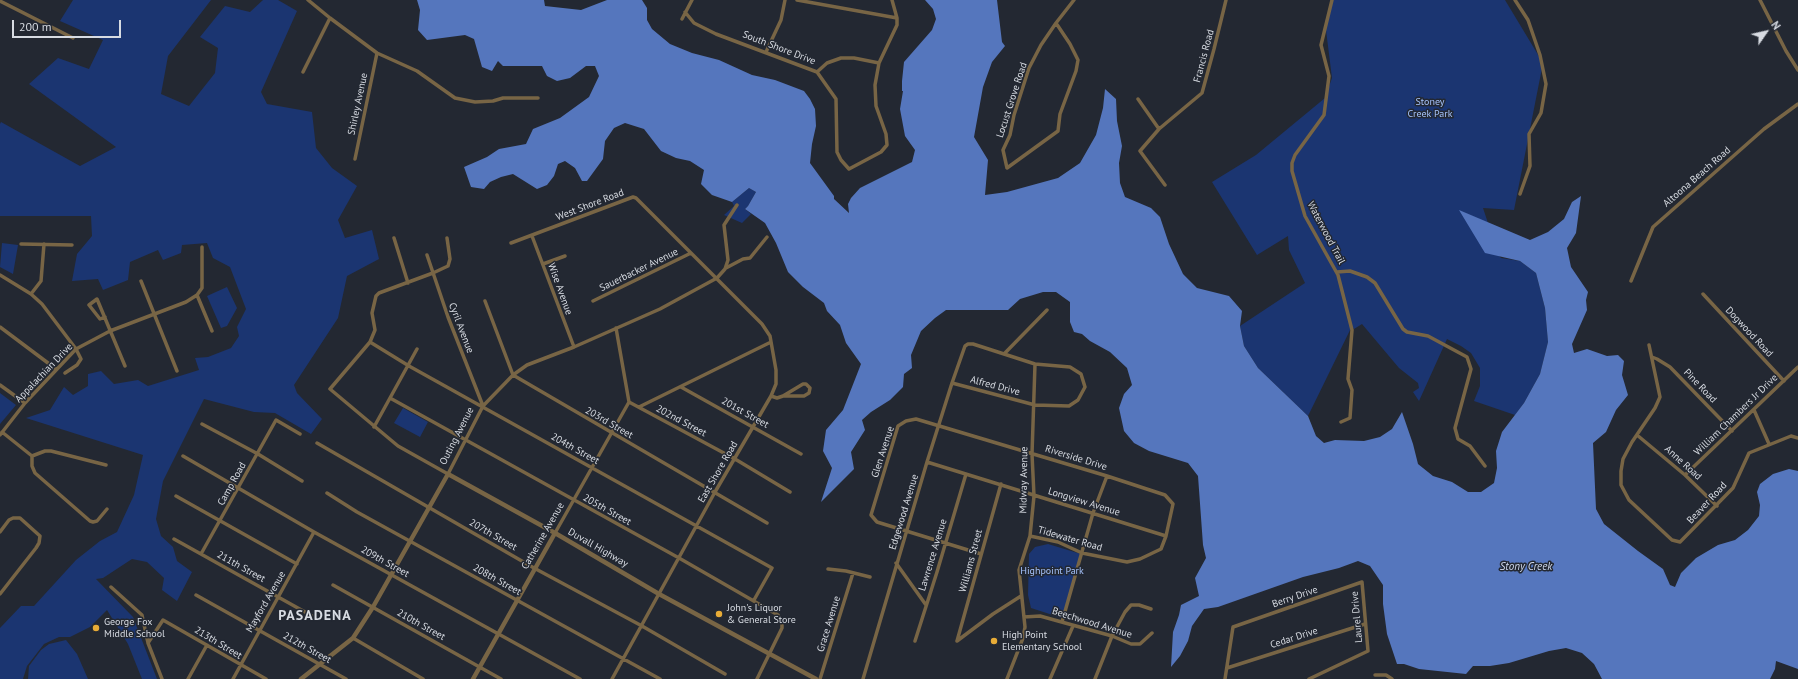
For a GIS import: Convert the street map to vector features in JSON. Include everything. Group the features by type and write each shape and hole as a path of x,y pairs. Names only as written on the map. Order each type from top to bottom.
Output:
{"street":[{"path":"308,0 377,52 417,71 455,98 481,102 503,98 538,98"},
{"path":"682,19 692,0"},
{"path":"766,52 781,20 785,0"},
{"path":"797,0 897,18"},
{"path":"818,72 827,63 841,58 854,58 879,63 896,29 897,18 892,0"},
{"name":"Locust Grove Road","path":"1056,23 1070,44 1078,60 1076,72 1060,114 1058,131 1007,168 1003,150 1010,135 1021,93 1030,68 1041,45 1056,23 1074,0"},
{"name":"Francis Road","path":"1165,185 1140,151 1159,129 1202,93 1226,0"},
{"name":"Waterwood Trail","path":"1332,0 1321,45 1329,76 1324,115 1294,155 1292,170 1305,216 1337,272 1352,330 1348,379 1352,390 1350,418 1341,422"},
{"path":"1515,0 1528,20 1540,55 1546,84 1541,113 1529,134 1530,166 1520,194"},
{"path":"1760,0 1786,51 1798,70"},
{"path":"0,1 73,38"},
{"name":"South Shore Drive","path":"685,12 691,21 706,29 818,72 831,90 837,103 837,152 841,160 849,169 881,152 887,145 886,134 878,114 875,98 879,63"},
{"path":"303,72 330,18"},
{"name":"Shirley Avenue","path":"355,159 377,52"},
{"path":"1138,99 1159,129"},
{"name":"Altoona Beach Road","path":"1630,282 1653,227 1764,130 1798,104"},
{"name":"West Shore Road","path":"511,243 633,197 638,200 717,278"},
{"path":"725,269 728,260 724,225 737,205"},
{"name":"Wise Avenue","path":"532,236 574,347"},
{"name":"Outing Avenue","path":"302,679 353,638 373,607 411,541 483,406 513,375 527,366 665,307 717,278 725,269 742,259 750,258 767,236"},
{"path":"394,238 408,283"},
{"path":"417,349 409,366 374,426 330,389 370,342 375,330 372,313 376,296 379,293 434,273 448,266 450,259 447,238"},
{"path":"21,244 72,245"},
{"path":"31,294 41,281 44,244"},
{"path":"202,247 202,288 197,295 212,331"},
{"name":"Sauerbacker Avenue","path":"593,300 691,253"},
{"name":"Cyril Avenue","path":"427,255 448,317 483,406"},
{"path":"542,264 565,256"},
{"name":"Waterwood Trail","path":"1337,272 1350,271 1367,277 1375,283 1403,329 1407,332 1428,336 1467,357 1471,369 1455,428 1458,439 1470,446 1485,466"},
{"path":"0,275 31,294 42,304 76,349 81,359 77,365 65,372"},
{"name":"East Shore Road","path":"612,679 715,492 771,396 776,384 776,370 768,331 717,278"},
{"path":"141,281 177,370"},
{"name":"Dogwood Road","path":"1703,294 1784,380"},
{"name":"Appalachian Drive","path":"1,434 24,403 76,349 110,331 186,302 197,295"},
{"path":"105,317 100,319 89,305 97,298 105,317 110,331 125,366"},
{"path":"485,300 513,375"},
{"path":"1004,354 1047,310"},
{"path":"0,327 56,369"},
{"path":"616,328 629,402"},
{"name":"204th Street","path":"370,342 409,366 772,568 754,600"},
{"path":"639,407 771,342"},
{"name":"Alfred Drive","path":"952,383 1035,405 1069,406 1078,400 1085,387 1081,374 1070,367 1035,364 973,344 966,345 963,350"},
{"path":"1637,435 1655,408 1660,397 1649,345"},
{"name":"Edgewood Avenue","path":"863,679 896,563 963,350"},
{"name":"Pine Road","path":"1652,357 1657,358 1670,367 1732,431"},
{"name":"Midway Avenue","path":"1009,678 1023,638 1024,618 1019,570 1030,536 1034,495 1032,454 1035,405 1035,364"},
{"name":"William Chambers Jr Drive","path":"1685,475 1798,367"},
{"name":"203rd Street","path":"513,375 767,523"},
{"path":"771,396 777,398 783,396 803,384 806,384 810,388 809,393 806,396 783,396"},
{"path":"0,385 24,403"},
{"name":"201st Street","path":"681,387 754,426 801,454"},
{"name":"205th Street","path":"390,398 778,614 782,628 757,679"},
{"name":"202nd Street","path":"629,402 735,459 790,492"},
{"name":"Catherine Avenue","path":"473,679 534,568 629,402"},
{"path":"1754,410 1769,444"},
{"name":"Glen Avenue","path":"907,531 877,522 871,515 898,426 906,421 916,418 938,426"},
{"name":"Camp Road","path":"201,554 276,420 300,434"},
{"path":"202,424 258,454 302,481"},
{"name":"Duvall Highway","path":"374,426 398,446 555,533 659,594 816,679"},
{"name":"Riverside Drive","path":"938,426 1107,476 1165,495 1173,504 1166,536"},
{"path":"1,434 32,456 35,473 90,520 93,522 97,521 107,509"},
{"name":"Anne Road","path":"1637,435 1685,475 1717,506"},
{"name":"Beaver Road","path":"1637,435 1623,459 1621,471 1621,485 1623,492 1628,500 1672,540 1680,542 1733,488 1750,453 1791,436 1798,438"},
{"name":"207th Street","path":"317,442 534,568 642,626 725,674"},
{"path":"32,456 45,451 52,451 106,465"},
{"name":"209th Street","path":"184,456 314,532 580,679"},
{"name":"Longview Avenue","path":"927,462 1166,536"},
{"name":"Lawrence Avenue","path":"915,641 966,474"},
{"path":"1062,622 1093,513 1107,476"},
{"name":"Williams Street","path":"1001,484 957,641 993,614 1021,596"},
{"name":"208th Street","path":"326,493 660,679"},
{"path":"176,496 297,564"},
{"path":"0,532 9,520 13,518 20,518 40,536 39,543 36,548 0,594"},
{"path":"907,531 981,554"},
{"name":"Mayford Avenue","path":"232,679 314,532"},
{"name":"Tidewater Road","path":"1030,536 1058,542 1082,552 1127,562 1140,559 1161,548 1166,536"},
{"name":"211th Street","path":"174,539 314,617"},
{"path":"896,563 926,605"},
{"path":"828,569 870,577"},
{"name":"Grace Avenue","path":"820,679 853,573"},
{"name":"Laurel Drive","path":"1309,679 1368,651 1362,582"},
{"name":"Berry Drive","path":"1227,668 1233,627 1362,582"},
{"name":"210th Street","path":"333,585 501,679"},
{"path":"111,587 142,614 148,643 162,679"},
{"name":"212th Street","path":"196,595 346,679"},
{"path":"1095,679 1112,636 1125,612 1131,605 1139,605 1151,609"},
{"name":"Beechwood Avenue","path":"1024,618 1040,616 1112,636 1131,644 1140,644 1152,633"},
{"name":"213th Street","path":"148,643 163,620 266,679"},
{"name":"Cedar Drive","path":"1227,668 1365,624"},
{"path":"1050,679 1073,626"},
{"path":"353,638 423,679"},
{"path":"188,679 207,645"},
{"path":"1225,679 1227,668"},
{"path":"1375,675 1386,675 1392,679"}],"green space":[{"path":"73,0 211,0 168,56 161,94 189,106 215,73 218,48 200,37 225,6 250,12 263,0 278,0 297,11 261,92 267,104 312,112 316,148 332,168 357,186 338,220 345,238 372,230 379,259 347,276 338,318 294,385 297,393 322,419 311,434 275,413 254,412 204,399 163,481 156,519 161,536 173,547 177,561 192,572 177,601 162,590 164,578 147,562 132,559 103,578 96,579 133,617 157,679 142,679 128,644 107,610 90,627 70,637 59,637 44,644 27,666 23,679 0,679 0,628 21,606 34,606 76,560 100,541 117,532 134,495 143,455 26,418 50,410 64,387 73,395 88,386 88,374 101,371 114,384 138,380 148,386 199,370 195,358 208,357 231,348 239,336 237,327 246,309 230,267 213,258 207,243 182,245 181,253 163,260 158,250 130,262 128,280 103,290 98,279 72,281 77,254 92,236 91,216 0,216 1,122 80,166 116,147 29,84 58,58 89,69 103,40 60,21"},
{"name":"Stoney Creek Park","path":"1332,0 1505,0 1543,63 1514,210 1483,208 1488,223 1460,211 1501,258 1520,261 1536,273 1545,308 1548,342 1540,374 1524,403 1515,415 1474,401 1480,386 1480,368 1471,353 1447,339 1419,401 1413,392 1419,388 1418,383 1399,368 1362,324 1354,329 1352,326 1308,416 1258,368 1244,346 1240,326 1305,283 1289,250 1288,236 1257,255 1212,182 1256,155 1325,98 1332,78 1325,22"},
{"path":"749,188 756,192 745,209 751,214 742,223 724,215 734,206 732,202"},
{"path":"2,243 18,245 13,274 0,267"},
{"path":"227,287 237,308 227,326 221,328 207,296"},
{"path":"0,393 16,405 0,424"},
{"path":"403,408 428,422 420,437 394,423"},
{"name":"Highpoint Park","path":"1048,544 1081,554 1062,618 1031,608 1028,595 1029,554 1035,547"},
{"path":"66,640 77,654 88,679 28,679 29,666 41,650 49,644"}],"water":[{"name":"Stony Creek","path":"417,0 544,0 545,6 581,10 607,0 642,0 647,8 647,20 652,29 670,44 692,53 719,60 752,75 775,80 804,91 815,109 816,126 810,163 834,196 834,199 849,213 848,204 860,188 912,162 915,150 905,136 900,109 903,91 902,81 904,62 932,30 936,19 933,9 925,0 997,0 1002,42 1005,46 992,62 983,87 974,137 988,160 985,195 1007,192 1058,178 1080,163 1096,135 1103,108 1105,89 1116,99 1117,121 1122,146 1119,163 1120,183 1125,197 1151,208 1160,217 1169,244 1183,274 1197,288 1229,296 1242,311 1240,326 1244,346 1258,368 1308,416 1316,436 1324,443 1335,440 1364,441 1380,437 1392,429 1402,412 1418,464 1433,476 1452,482 1468,492 1481,492 1494,483 1497,468 1496,451 1502,432 1524,403 1540,374 1548,342 1545,308 1536,273 1520,261 1485,253 1459,210 1530,240 1548,232 1564,219 1572,202 1581,196 1576,233 1567,248 1571,267 1588,292 1586,300 1587,310 1572,344 1574,353 1587,349 1607,356 1618,355 1624,361 1622,375 1628,395 1616,410 1606,432 1593,443 1596,509 1604,524 1663,569 1670,585 1675,587 1681,573 1696,558 1718,545 1735,540 1748,530 1759,516 1760,505 1757,492 1760,484 1773,474 1789,469 1798,471 1798,669 1776,661 1775,669 1770,679 1602,679 1594,664 1582,653 1566,648 1549,651 1509,663 1490,666 1473,666 1466,674 1419,669 1404,664 1397,664 1387,634 1383,604 1383,585 1370,566 1358,561 1339,568 1303,577 1218,607 1204,609 1192,626 1188,641 1180,656 1171,667 1173,632 1181,605 1199,596 1195,578 1206,558 1203,545 1198,476 1188,463 1149,451 1134,443 1124,431 1119,408 1124,394 1132,385 1127,368 1110,352 1090,341 1082,334 1074,332 1070,322 1070,302 1056,292 1043,292 1020,299 1008,310 946,310 935,318 921,331 911,355 912,368 904,374 903,387 890,400 871,412 862,420 865,430 851,452 854,469 821,502 832,468 823,451 826,430 843,410 861,364 846,343 840,325 827,311 824,303 803,287 788,272 776,243 765,223 745,209 756,192 749,188 732,202 712,195 701,184 704,170 690,161 676,158 661,151 644,129 625,123 614,128 605,141 603,159 587,181 582,181 575,168 565,161 558,164 554,176 547,185 537,189 513,174 490,182 484,189 471,187 464,167 487,157 499,149 526,144 533,129 560,118 589,97 599,76 595,66 586,66 570,78 557,81 547,76 542,66 503,66 498,61 492,71 482,67 474,39 465,35 427,40 418,30 420,10"}],"place":[{"name":"John's Liquor & General Store","path":"719,614"},
{"name":"George Fox Middle School","path":"96,628"},
{"name":"High Point Elementary School","path":"994,641"}],"district":[{"name":"PASADENA","path":"315,616"}]}
